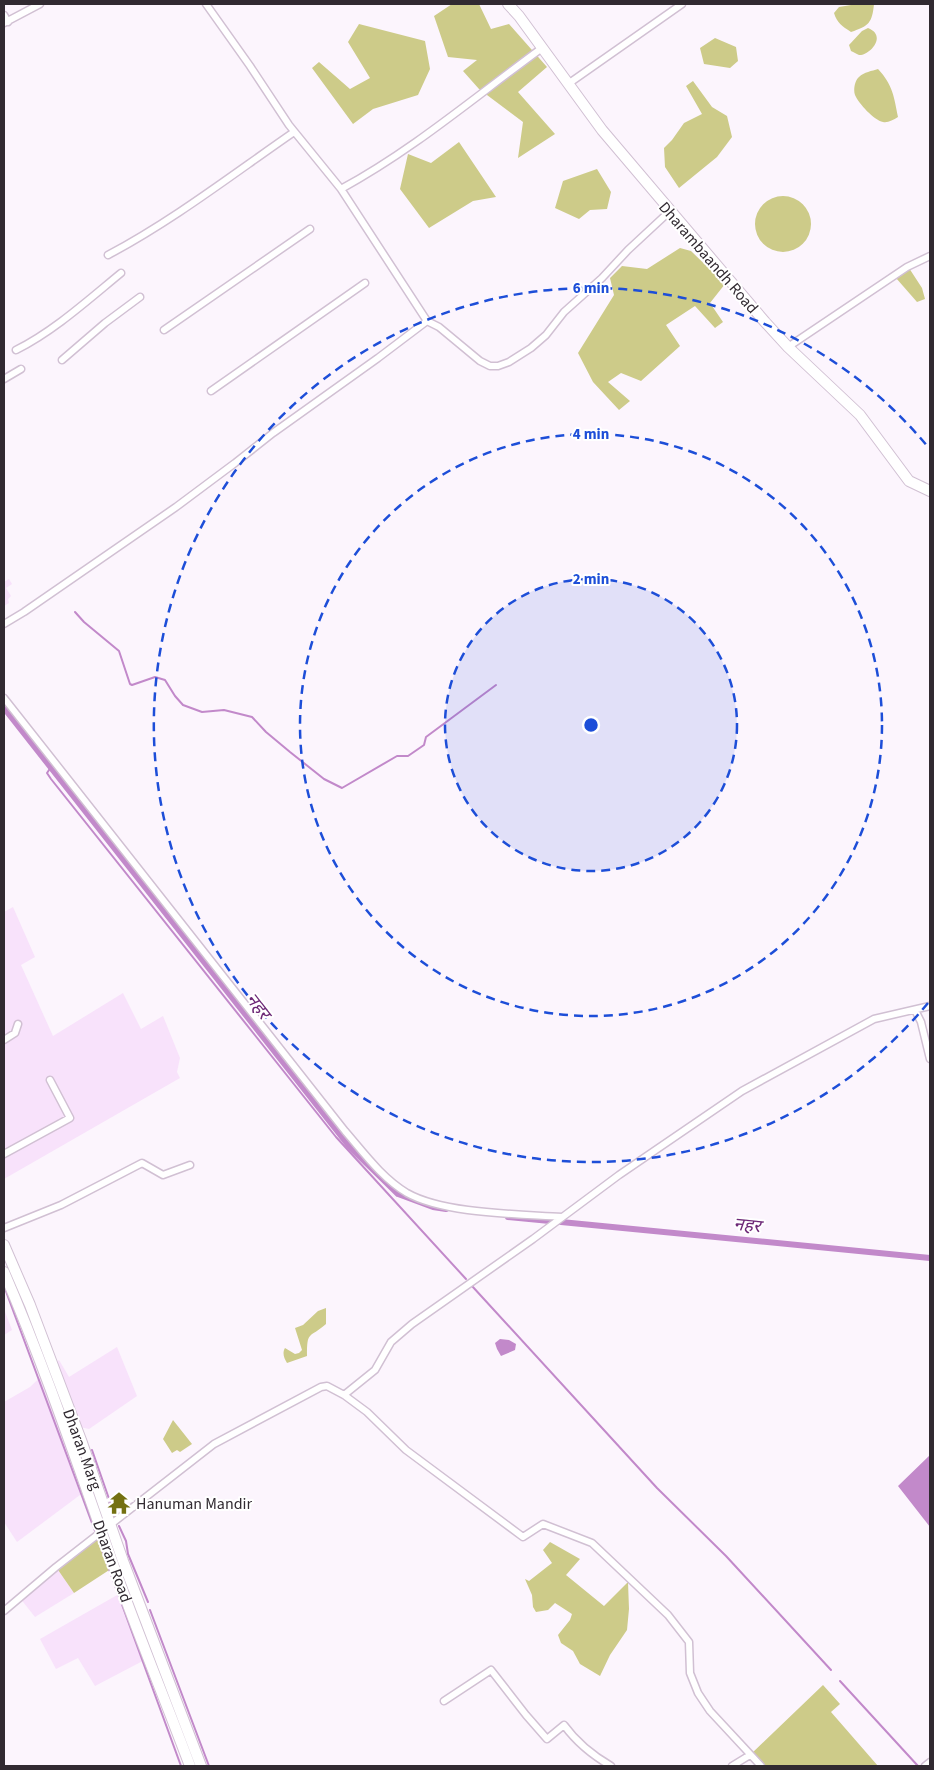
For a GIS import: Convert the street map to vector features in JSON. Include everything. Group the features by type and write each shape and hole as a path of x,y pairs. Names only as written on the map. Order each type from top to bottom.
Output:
{"main road":[{"name":"Dharambaandh Road","path":"508,4 519,16 602,130 670,211 788,347 860,415 909,481 930,491"},
{"name":"Dharan Marg","path":"4,1245 32,1325 81,1440 106,1529 158,1668 201,1766"},
{"path":"4,1272 32,1325"},
{"path":"158,1668 190,1766"}],"street":[{"path":"4,15 6,22 40,4"},
{"path":"206,4 294,132 341,189 427,321 439,327 480,361 490,366 498,366 509,362 532,348 546,335 564,312 602,278 628,250 670,211"},
{"path":"568,84 682,4"},
{"path":"341,189 366,175 435,129 542,48"},
{"path":"108,256 138,240 165,222 294,132"},
{"path":"164,330 310,229"},
{"path":"788,347 907,267 930,256"},
{"path":"16,350 76,310 121,273"},
{"path":"211,391 365,283"},
{"path":"62,360 105,323 140,298"},
{"path":"4,624 176,507 273,433 427,321"},
{"path":"4,378 21,369"},
{"path":"4,698 345,1131 388,1179 408,1194 440,1205 468,1210 562,1218"},
{"path":"344,1395 375,1370 391,1342 412,1324 562,1218 619,1175 742,1091 874,1019 930,1006"},
{"path":"915,1010 922,1022 930,1059"},
{"path":"4,1040 15,1034 18,1024"},
{"path":"4,1154 70,1118 50,1080"},
{"path":"4,1228 61,1204 142,1163 163,1175 190,1165"},
{"path":"4,1611 56,1567 214,1444 321,1387 327,1386 344,1395 367,1412 406,1450 523,1537 543,1524 592,1543 668,1615 689,1642 690,1673 698,1693 710,1711 761,1766"},
{"path":"444,1701 492,1670 547,1739 564,1725 574,1739 587,1751 611,1766"},
{"path":"732,1766 750,1755"},
{"path":"925,1766 930,1762"}],"shaded area":[{"path":"452,4 479,4 491,29 509,24 547,67 518,92 555,134 518,158 523,122 479,89 463,71 477,60 448,57 434,16"},
{"path":"874,4 872,16 866,26 851,32 840,24 834,13 839,7"},
{"path":"359,24 425,41 430,69 418,95 373,109 353,124 312,68 319,62 350,89 370,78 348,42"},
{"path":"868,28 874,31 877,40 875,45 872,49 859,55 851,51 849,45 862,31"},
{"path":"715,38 736,47 738,61 730,68 704,64 700,48"},
{"path":"878,69 890,86 898,117 887,122 879,121 871,115 854,93 855,83 859,77"},
{"path":"693,81 712,107 727,116 732,137 717,157 679,188 665,167 664,148 684,123 702,114 686,86"},
{"path":"459,142 496,197 473,201 429,228 400,189 408,154 431,163"},
{"path":"597,169 611,192 607,209 590,210 579,219 555,208 563,181"},
{"path":"777,196 789,196 799,200 807,208 811,224 807,240 799,248 789,252 777,252 767,248 759,240 755,230 755,218 759,208 767,200"},
{"path":"680,248 691,251 725,284 710,303 723,322 715,328 695,306 666,325 680,346 641,381 621,373 608,382 630,401 619,410 593,382 578,353 614,295 610,278 622,266 647,269"},
{"path":"909,268 922,288 925,299 917,302 896,278"},
{"path":"9,579 12,584 6,588 11,596 8,599 9,603 4,606 4,582"},
{"path":"13,907 35,957 21,965 53,1036 123,993 141,1029 163,1016 180,1058 177,1072 180,1078 4,1179 4,912"},
{"path":"326,1308 326,1324 310,1336 307,1356 287,1363 284,1356 285,1348 295,1354 302,1350 295,1328 303,1325 318,1311"},
{"path":"4,1309 12,1330 4,1335"},
{"path":"500,1339 509,1340 516,1344 515,1350 501,1356 495,1343"},
{"path":"117,1347 137,1396 89,1429 80,1427 53,1365 59,1360 69,1377"},
{"path":"49,1369 81,1440 96,1483 17,1542 4,1522 4,1402 30,1387"},
{"path":"173,1420 192,1444 180,1452 177,1450 172,1453 163,1439"},
{"path":"930,1455 930,1527 898,1486"},
{"path":"111,1526 123,1561 74,1593 56,1567"},
{"path":"550,1542 580,1559 566,1575 604,1606 628,1582 629,1609 627,1630 610,1655 600,1676 580,1664 573,1651 561,1643 558,1635 570,1620 572,1614 555,1603 548,1610 536,1612 533,1607 532,1595 525,1579 529,1581 552,1563 543,1550"},
{"path":"56,1567 74,1593 35,1617 20,1598"},
{"path":"133,1586 158,1653 95,1686 78,1658 56,1669 40,1639"},
{"path":"823,1685 840,1704 831,1712 878,1766 761,1766 750,1755"}],"waterway":[{"path":"75,612 84,622 119,651 130,684 132,685 155,677 165,680 183,705 202,712 224,710 252,717 266,732 324,779 342,788 397,756 408,756 424,745 426,737 496,685"},
{"name":"नहर","path":"4,708 349,1146 398,1194 433,1207 446,1209"},
{"path":"51,767 47,773 51,779 336,1137 466,1279"},
{"name":"नहर","path":"508,1217 550,1221"},
{"name":"नहर","path":"561,1222 930,1258"},
{"path":"4,1286 95,1531"},
{"path":"472,1286 657,1488 726,1556 831,1670"},
{"path":"92,1450 115,1516"},
{"path":"119,1526 126,1541 128,1554 148,1602"},
{"path":"98,1539 181,1766"},
{"path":"150,1610 209,1766"},
{"path":"840,1681 918,1766"}],"place":[{"name":"Hanuman Mandir","path":"119,1503"}]}
